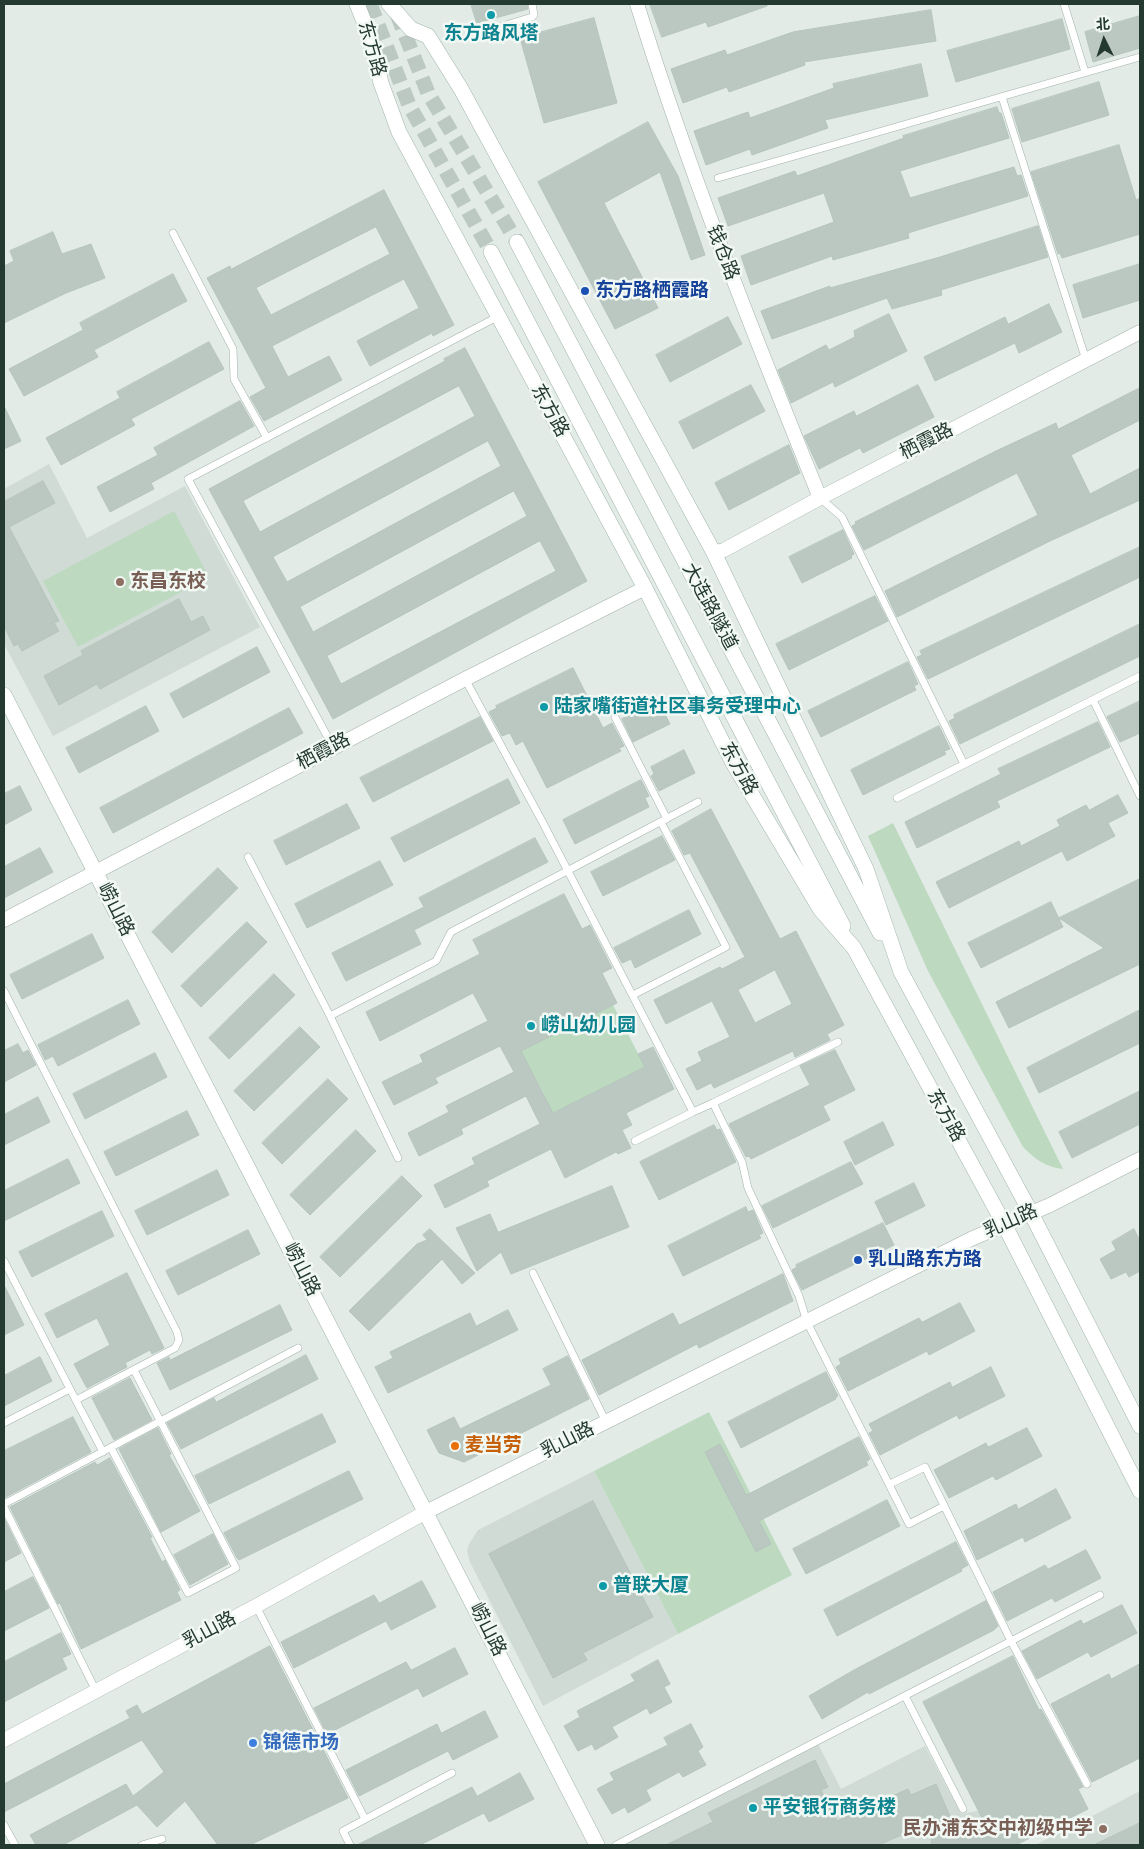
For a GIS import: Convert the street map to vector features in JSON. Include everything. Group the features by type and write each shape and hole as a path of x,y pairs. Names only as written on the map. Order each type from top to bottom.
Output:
{"main road":[{"name":"东方路","path":"357,4 369,34 381,83 399,132 497,317 645,588 733,763 820,909 854,948 1004,1224 1140,1491"},
{"name":"东方路","path":"389,4 410,29 428,36 461,89 714,553 866,869 901,972 1031,1213 1140,1426"},
{"name":"大连路隧道","path":"517,242 901,972"},
{"name":"大连路隧道","path":"491,252 854,948"},
{"name":"崂山路","path":"4,695 597,1845"}],"street":[{"name":"钱仓路","path":"637,4 692,173 748,320 820,498"},
{"name":"栖霞路","path":"714,553 724,550 1140,332"},
{"name":"栖霞路","path":"4,920 333,747 645,588"},
{"name":"乳山路","path":"4,1740 256,1606 426,1512 1004,1224 1031,1213 1140,1160"}],"lane":[{"path":"490,30 532,17 534,15 532,4"},
{"path":"1064,4 1085,72"},
{"path":"718,178 1140,57"},
{"path":"1002,97 1086,360"},
{"path":"173,233 233,348 234,379 268,438"},
{"path":"333,747 188,479 497,317"},
{"path":"820,498 832,506 842,517 964,764"},
{"path":"897,798 1140,676"},
{"path":"465,679 693,1112"},
{"path":"1093,700 1140,796"},
{"path":"615,717 726,947 633,995"},
{"path":"330,1016 436,961 451,932 698,802"},
{"path":"248,857 330,1016 398,1158"},
{"path":"4,991 177,1332 179,1340 175,1348 76,1400"},
{"path":"635,1141 838,1042"},
{"path":"713,1103 742,1162 748,1188 799,1296 807,1322 909,1524 944,1506"},
{"path":"4,1261 103,1452"},
{"path":"533,1273 606,1422"},
{"path":"96,1691 4,1505 298,1348"},
{"path":"111,1448 188,1593 236,1568 134,1370"},
{"path":"4,1423 70,1389"},
{"path":"890,1484 924,1467 1011,1641 1087,1784"},
{"path":"616,1845 1100,1595"},
{"path":"256,1606 365,1819"},
{"path":"905,1696 963,1808"},
{"path":"350,1845 343,1831 452,1773"},
{"path":"4,1825 15,1845"},
{"path":"142,1845 162,1839"}],"shaded area":[{"name":"东昌东校","path":"49,464 87,538 185,486 260,627 53,736 4,644 4,489"},
{"path":"594,1471 678,1634 543,1706 470,1562 467,1551 478,1530"},
{"path":"817,1742 841,1789 925,1746 961,1814 993,1808 999,1845 616,1845"},
{"name":"民办浦东交中初级中学","path":"1140,1791 1140,1845 1035,1845 1096,1814"}],"green space":[{"path":"174,511 209,577 78,647 43,581"},
{"path":"893,823 1063,1169 1041,1162 1023,1147 928,971 868,836"},
{"path":"613,1005 645,1067 547,1116 537,1098 544,1094 532,1072 526,1075 515,1054"},
{"path":"709,1412 792,1575 678,1634 594,1471"}],"building":[{"name":"东方路风塔","path":"471,4 527,4 528,9 477,23"},
{"path":"650,4 767,4 767,6 708,27 706,22 662,37"},
{"path":"931,10 936,41 804,62 805,65 729,92 727,87 683,103 671,69 725,50 727,55 793,32"},
{"path":"1140,16 1140,48 1093,62 1085,32"},
{"path":"594,18 617,103 544,123 520,38"},
{"path":"1062,19 1070,49 956,82 947,51"},
{"path":"921,64 928,96 825,120 828,128 752,155 750,149 706,165 694,131 748,112 750,118 834,88 833,84"},
{"path":"1099,82 1109,115 1022,142 1012,109"},
{"path":"997,107 999,113 1001,113 1009,138 900,171 910,198 1014,167 1017,176 1021,175 1028,196 908,233 909,238 833,260 832,256 751,285 741,256 834,222 824,193 728,226 718,198 795,171 797,176 904,138 903,136"},
{"path":"648,122 678,176 705,255 691,260 660,172 604,203 658,308 615,329 538,182"},
{"path":"1119,145 1136,200 1140,198 1140,234 1062,258 1060,253 1058,254 1031,172"},
{"path":"384,190 454,325 433,336 432,333 370,366 357,341 419,308 404,279 272,346 288,377 329,356 342,380 264,421 250,397 266,388 207,278 230,266 231,269","holes":["376,227 390,254 271,315 256,288"]},
{"path":"1038,226 1048,257 941,290 942,295 892,309 887,298 772,339 761,311 830,286 830,288 940,257"},
{"path":"53,232 62,254 91,244 105,278 66,293 4,323 4,266 14,261 10,251"},
{"path":"1140,264 1140,300 1083,318 1073,285"},
{"path":"173,274 187,301 94,350 98,357 24,396 9,369 83,330 80,323"},
{"path":"1049,304 1062,332 1019,353 1015,343 935,381 924,357 1005,317 1008,324"},
{"path":"889,314 907,351 835,387 833,382 791,403 778,370 826,345 829,350 855,337 854,331"},
{"path":"728,317 742,344 670,382 656,355"},
{"path":"209,342 224,369 131,419 135,425 61,465 46,438 120,398 117,392"},
{"path":"465,348 587,581 333,719 209,489 445,361 444,359","holes":["459,386 475,416 260,532 243,501","488,441 501,466 287,582 273,557","514,491 527,516 313,632 300,607","540,541 556,571 341,684 327,656"]},
{"path":"751,385 765,411 693,449 679,422"},
{"path":"918,385 934,417 863,453 860,448 819,469 804,436 854,411 856,416"},
{"path":"1140,388 1140,420 1071,455 1090,494 1140,468 1140,500 1050,541 897,617 885,591 1038,515 1017,473 864,550 852,526 856,524 855,522 996,451 1056,423 1058,429"},
{"path":"240,401 254,426 151,483 154,489 110,512 97,487 158,455 154,448"},
{"path":"4,406 21,441 4,449"},
{"path":"789,445 800,473 729,510 715,483"},
{"path":"43,481 55,503 9,527 59,621 54,623 59,631 22,651 18,644 14,646 4,626 4,502"},
{"path":"843,530 854,554 851,556 852,558 802,583 789,557"},
{"path":"1140,547 1140,577 928,679 917,657 922,655 920,651"},
{"path":"875,596 888,621 789,670 776,644"},
{"path":"179,599 191,622 203,616 210,630 100,689 97,684 59,705 44,676 83,655 81,651"},
{"path":"1140,624 1140,656 960,744 949,721 955,718 954,715"},
{"path":"257,647 270,672 183,718 170,694"},
{"path":"908,662 918,684 914,686 916,690 821,737 808,711"},
{"path":"573,668 603,728 612,723 624,746 619,748 621,751 547,788 523,741 516,745 510,733 502,736 489,712 497,708 496,706"},
{"path":"658,701 670,724 633,742 622,719"},
{"path":"1140,701 1140,733 1120,742 1107,717"},
{"path":"146,706 159,731 79,773 66,748"},
{"path":"289,708 303,733 113,833 100,808"},
{"path":"480,717 493,741 373,802 360,778"},
{"path":"1098,722 1110,747 997,801 1000,807 917,848 905,822 1001,774 998,769"},
{"path":"939,726 950,749 944,751 946,754 863,795 851,770"},
{"path":"684,750 695,773 659,791 651,776 654,774 651,767"},
{"path":"508,779 520,803 404,862 391,838"},
{"path":"641,780 649,796 645,798 649,807 575,844 563,820"},
{"path":"20,786 32,810 4,825 4,794"},
{"path":"1118,795 1128,813 1108,823 1115,836 1067,861 1062,851 949,908 936,882 1019,841 1021,846 1060,826 1057,820 1086,805 1089,810"},
{"path":"347,804 360,828 286,865 274,841"},
{"path":"711,809 780,939 796,931 844,1025 827,1034 830,1040 795,1057 793,1051 714,1088 711,1083 697,1090 686,1069 702,1061 698,1052 730,1037 712,1001 666,1024 654,1000 720,967 722,969 745,957 690,853 684,855 672,831","holes":["775,970 792,1004 755,1023 738,990"]},
{"path":"662,836 675,860 603,896 591,872"},
{"path":"535,838 548,862 414,930 421,944 346,981 332,953 424,907 419,898"},
{"path":"40,848 53,872 4,898 4,867"},
{"path":"380,861 393,885 307,928 295,904"},
{"path":"218,868 238,888 172,953 152,932"},
{"path":"1140,879 1140,964 1009,1028 996,1002 1104,948 1059,918"},
{"path":"564,894 582,929 590,925 612,968 602,973 617,1003 521,1051 553,1113 645,1067 638,1054 653,1047 674,1089 626,1113 632,1125 622,1130 631,1148 618,1154 616,1152 565,1178 551,1149 487,1181 489,1186 445,1208 434,1185 475,1164 472,1158 540,1124 526,1096 461,1129 463,1134 419,1156 408,1133 449,1112 446,1106 514,1072 500,1046 435,1078 438,1083 394,1105 382,1082 423,1062 420,1055 488,1021 473,993 380,1041 366,1012 480,954 473,940"},
{"path":"1051,902 1063,927 981,968 968,943"},
{"path":"689,910 701,934 635,968 631,959 622,963 614,948"},
{"path":"247,922 267,942 201,1007 181,986"},
{"path":"92,934 104,958 22,999 10,975"},
{"path":"274,974 295,995 229,1059 209,1038"},
{"path":"128,1000 140,1024 58,1066 53,1056 45,1060 38,1045"},
{"path":"1140,1010 1140,1043 1039,1093 1027,1068"},
{"path":"300,1027 320,1047 254,1111 234,1091"},
{"path":"18,1044 23,1053 28,1050 36,1065 4,1082 4,1051"},
{"path":"835,1050 855,1090 823,1106 830,1120 751,1159 749,1156 746,1157 729,1124 810,1085 800,1066"},
{"path":"155,1053 167,1077 85,1119 73,1094"},
{"path":"328,1079 348,1099 282,1164 262,1143"},
{"path":"1140,1091 1140,1124 1072,1158 1059,1132"},
{"path":"38,1097 50,1122 4,1145 4,1115"},
{"path":"187,1111 199,1135 116,1176 104,1152"},
{"path":"883,1122 894,1145 855,1165 844,1142"},
{"path":"714,1125 717,1130 720,1129 736,1162 659,1200 640,1162"},
{"path":"356,1130 376,1151 310,1215 290,1195"},
{"path":"68,1159 80,1183 4,1221 4,1191"},
{"path":"851,1162 863,1184 773,1228 762,1206"},
{"path":"217,1170 229,1195 147,1235 135,1211"},
{"path":"402,1176 422,1196 340,1277 320,1257"},
{"path":"914,1183 925,1206 886,1225 875,1202"},
{"path":"612,1186 629,1227 511,1274 501,1252 477,1271 456,1228 490,1214 498,1232"},
{"path":"746,1207 748,1212 753,1210 763,1233 759,1235 761,1238 683,1276 668,1246"},
{"path":"102,1211 114,1236 32,1277 19,1252"},
{"path":"883,1223 894,1245 802,1290 792,1270 797,1267 796,1265"},
{"path":"430,1229 475,1273 462,1284 442,1259 369,1331 349,1311 417,1244 427,1240 423,1235"},
{"path":"1134,1229 1140,1241 1140,1271 1129,1277 1126,1272 1111,1279 1100,1259 1116,1250 1112,1242"},
{"path":"248,1230 260,1254 178,1295 166,1271"},
{"path":"127,1273 164,1348 152,1354 150,1350 125,1363 127,1367 87,1388 74,1364 110,1345 97,1318 57,1338 45,1314"},
{"path":"783,1274 793,1301 699,1348 697,1344 599,1395 582,1360 673,1313 679,1325"},
{"path":"4,1285 24,1325 4,1335"},
{"path":"960,1303 975,1331 929,1355 927,1351 848,1391 836,1367 841,1364 839,1359 919,1318 922,1322"},
{"path":"280,1305 292,1330 170,1390 157,1363 169,1357 170,1360"},
{"path":"508,1310 518,1330 388,1393 375,1367 393,1358 390,1352 470,1313 476,1326"},
{"path":"306,1355 318,1379 181,1449 167,1423 214,1398 216,1402"},
{"path":"568,1356 589,1399 464,1462 439,1453 427,1430 454,1417 460,1429 551,1385 543,1369"},
{"path":"40,1357 52,1381 4,1406 4,1376"},
{"path":"991,1367 1005,1396 959,1419 957,1415 880,1455 869,1433 873,1431 869,1424 950,1382 952,1387"},
{"path":"826,1372 838,1396 836,1399 741,1448 728,1422"},
{"path":"130,1378 152,1420 114,1440 92,1398"},
{"path":"322,1414 336,1442 209,1504 195,1476"},
{"path":"73,1417 91,1452 4,1498 4,1451"},
{"path":"158,1428 171,1454 169,1455 200,1511 161,1532 119,1449"},
{"path":"1027,1428 1042,1456 996,1480 993,1476 949,1498 934,1470 986,1443 988,1447"},
{"path":"859,1437 870,1459 866,1462 868,1465 759,1521 771,1544 756,1552 705,1452 720,1444 746,1495"},
{"path":"110,1458 152,1537 150,1538 162,1562 165,1560 180,1590 177,1592 181,1600 81,1649 60,1603 58,1604 10,1507 95,1462 97,1465"},
{"path":"349,1471 363,1499 239,1560 237,1558 224,1533"},
{"path":"1056,1489 1071,1518 1025,1542 1023,1537 977,1560 964,1531 1016,1504 1018,1509"},
{"path":"887,1500 900,1526 806,1574 793,1549"},
{"name":"普联大厦","path":"593,1501 653,1617 583,1653 587,1660 553,1678 489,1554"},
{"path":"4,1518 21,1553 4,1562"},
{"path":"213,1534 228,1564 190,1585 174,1555"},
{"path":"956,1542 968,1565 961,1569 962,1571 837,1636 824,1610"},
{"path":"1086,1550 1101,1578 1055,1602 1052,1598 1007,1621 993,1592 1045,1565 1048,1569"},
{"path":"33,1577 49,1608 4,1631 4,1592"},
{"path":"422,1581 436,1607 391,1630 386,1621 294,1668 281,1642 374,1595 379,1603"},
{"path":"986,1601 998,1626 994,1630 869,1694 868,1692 822,1719 809,1696 854,1670"},
{"path":"1122,1605 1137,1633 1091,1657 1088,1652 1037,1679 1022,1651 1081,1620 1083,1624"},
{"path":"61,1633 71,1654 62,1658 67,1669 4,1702 4,1662"},
{"name":"锦德市场","path":"270,1646 348,1798 250,1845 218,1845 185,1801 157,1827 137,1805 63,1845 36,1845 30,1835 126,1784 133,1796 164,1772 142,1740 4,1812 4,1784 130,1718 126,1711 137,1705 142,1714"},
{"path":"455,1648 468,1674 423,1697 418,1688 327,1734 314,1708 406,1662 411,1670"},
{"path":"1013,1656 1039,1710 1041,1709 1083,1787 1078,1789 1088,1809 1016,1845 932,1845 928,1823 879,1845 666,1845 713,1822 708,1813 815,1760 828,1787 821,1790 837,1821 908,1789 911,1795 936,1784 953,1823 982,1818 923,1702"},
{"path":"658,1660 670,1684 664,1687 672,1702 650,1714 647,1708 612,1727 618,1737 595,1750 592,1744 578,1751 564,1726 580,1717 577,1711 635,1681 631,1675"},
{"path":"1140,1664 1140,1758 1092,1782 1051,1704 1109,1674 1111,1679"},
{"path":"485,1711 498,1737 453,1760 448,1751 359,1796 346,1770 437,1724 441,1733"},
{"path":"691,1724 703,1747 698,1751 706,1765 683,1777 679,1772 646,1790 651,1800 628,1813 625,1807 612,1814 597,1789 614,1780 610,1773 668,1745 664,1738"},
{"path":"520,1773 534,1799 489,1822 484,1813 420,1845 357,1845 472,1787 477,1796"},
{"path":"1140,1823 1140,1845 1094,1845"}],"tunnel":[{"path":"370,4 409,105 491,252"},
{"path":"397,14 428,93 517,242"}],"place":[{"name":"东方路风塔","path":"491,15"},
{"name":"东方路栖霞路","path":"585,291"},
{"name":"东昌东校","path":"120,582"},
{"name":"陆家嘴街道社区事务受理中心","path":"544,707"},
{"name":"崂山幼儿园","path":"531,1026"},
{"name":"乳山路东方路","path":"858,1260"},
{"name":"麦当劳","path":"455,1446"},
{"name":"普联大厦","path":"603,1586"},
{"name":"锦德市场","path":"253,1743"},
{"name":"平安银行商务楼","path":"753,1808"},
{"name":"民办浦东交中初级中学","path":"1103,1829"}]}
